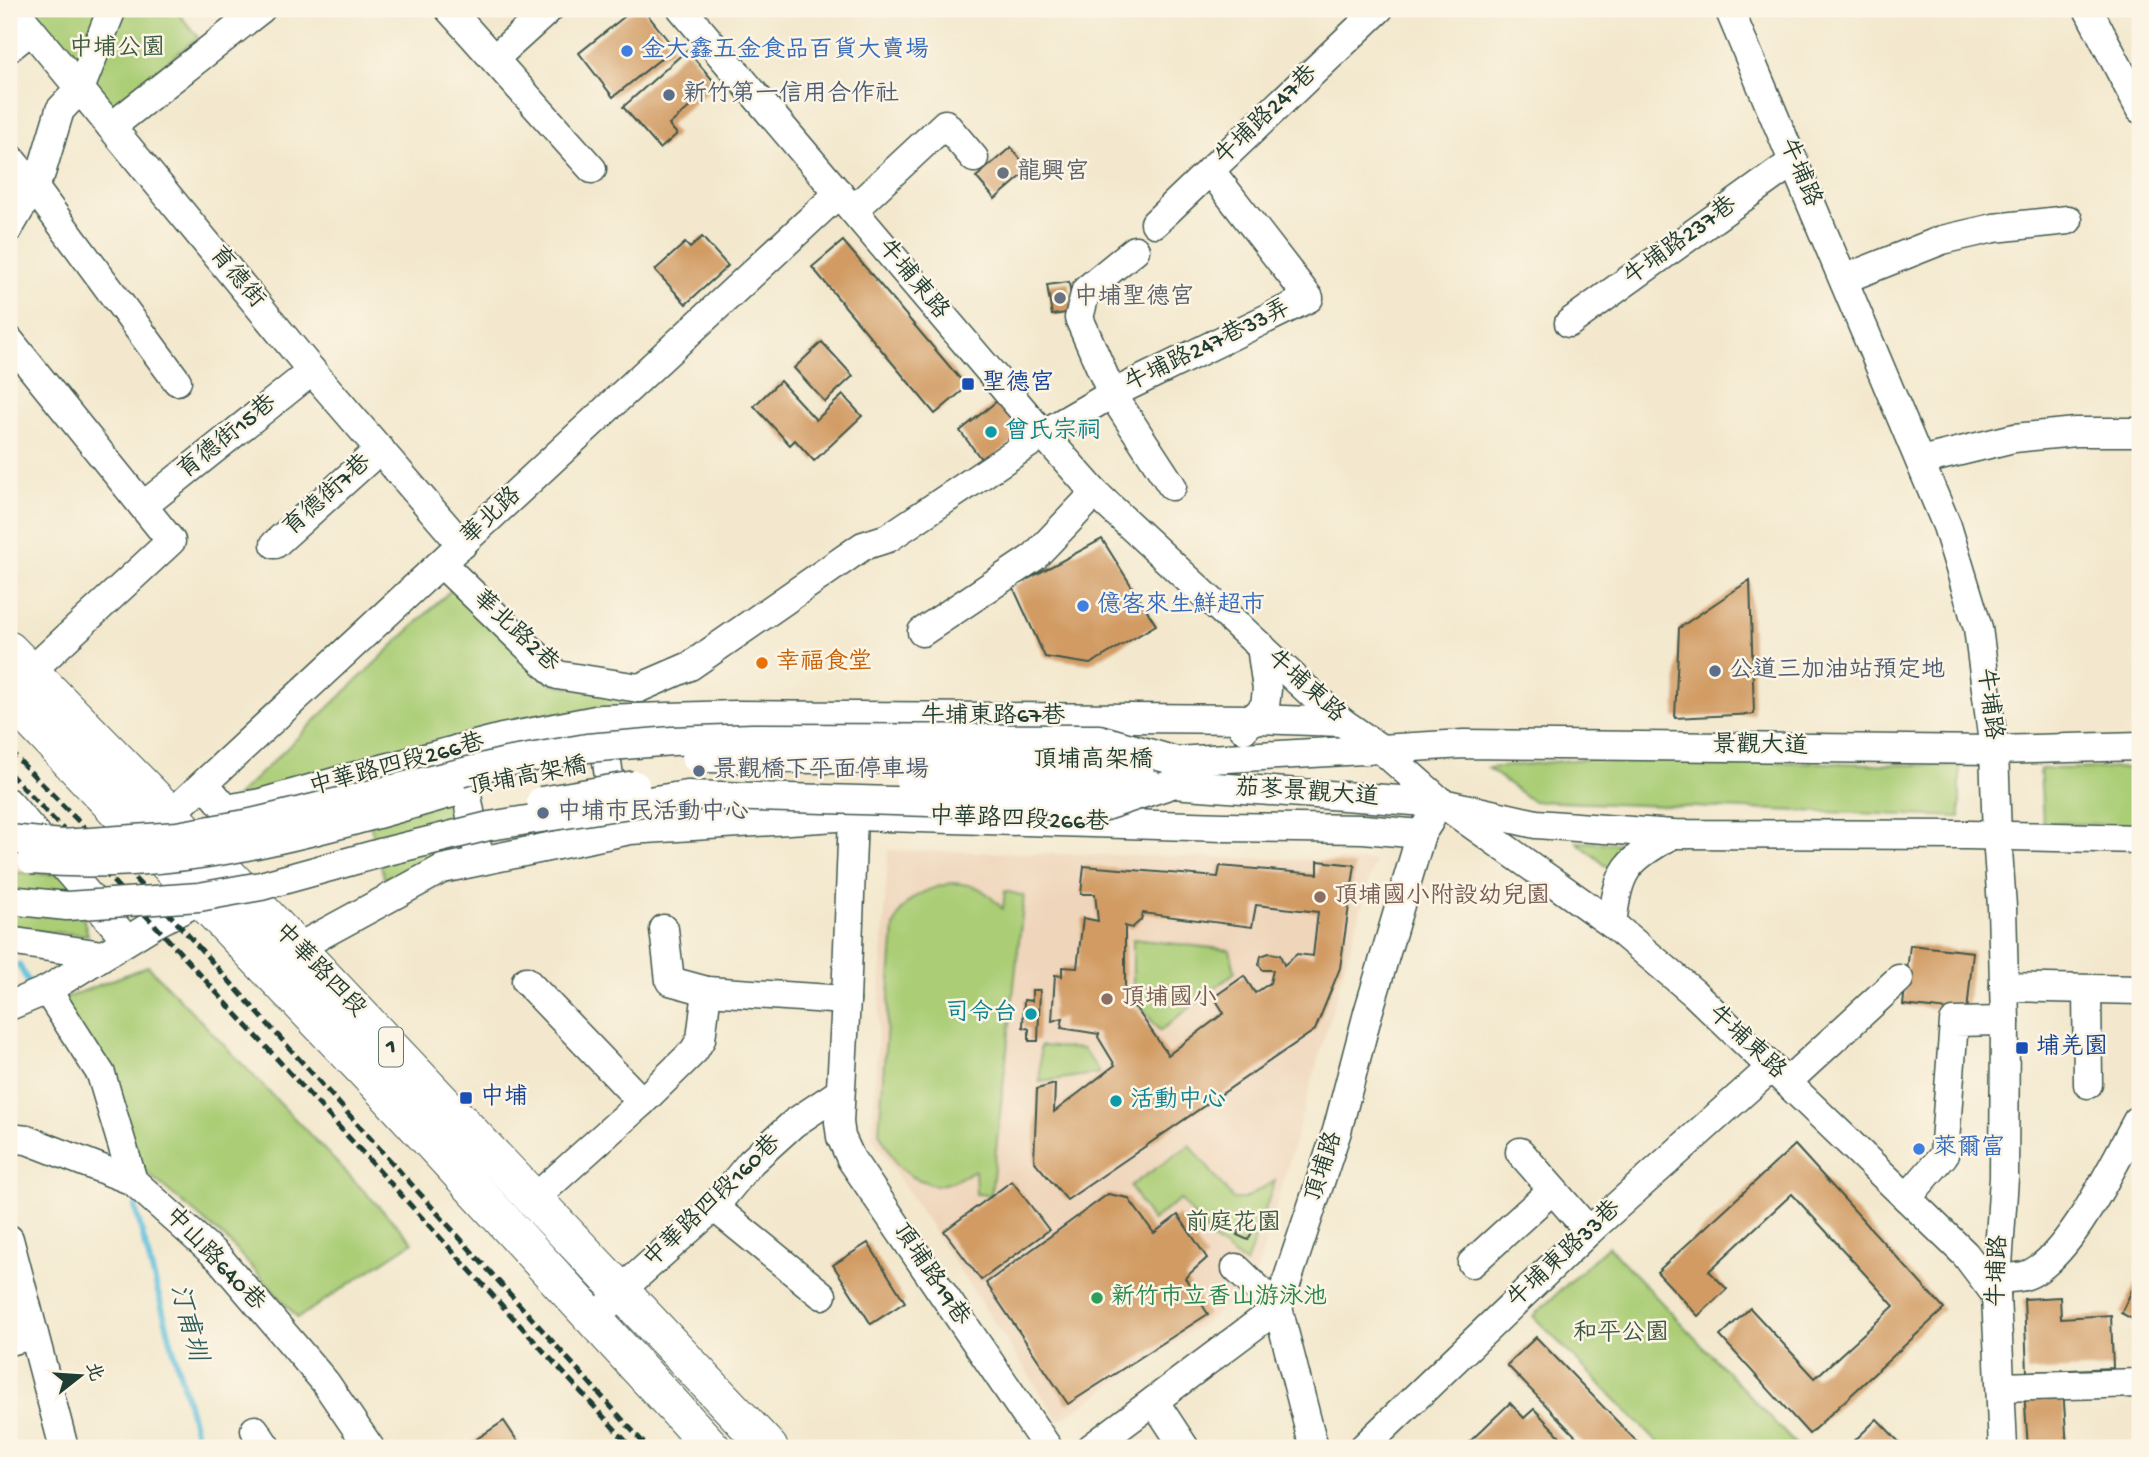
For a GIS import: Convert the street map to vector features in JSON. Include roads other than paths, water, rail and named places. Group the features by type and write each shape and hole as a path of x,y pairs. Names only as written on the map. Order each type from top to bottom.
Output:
{"main road":[{"name":"中華路四段","path":"16,673 283,958 535,1198 769,1448"},
{"name":"中華路四段","path":"158,827 202,898 283,958 498,1213 712,1448"}],"street":[{"path":"9,228 41,173 60,110 80,89 111,9"},
{"path":"111,127 261,9"},
{"path":"449,9 592,169"},
{"path":"494,59 549,9"},
{"name":"牛埔東路","path":"681,9 1095,493 1342,722 1381,750 1442,803 1612,924 1694,993 1996,1287"},
{"name":"牛埔路247巷","path":"1155,223 1379,9"},
{"name":"牛埔路","path":"1729,9 1947,526 1979,628 1994,750 2002,907 2005,1021 2004,1178 1996,1287 2003,1448"},
{"path":"2088,9 2140,109"},
{"path":"9,48 22,19"},
{"name":"育德街","path":"22,19 312,371 380,449 452,554"},
{"name":"華北路","path":"158,827 452,554 846,202 945,124 974,158"},
{"path":"9,157 177,381"},
{"name":"牛埔路237巷","path":"1569,323 1794,162"},
{"name":"牛埔路247巷33弄","path":"1112,394 1309,298 1210,170"},
{"path":"1844,279 1942,240 1993,228 2068,220"},
{"path":"1135,250 1086,290 1079,318 1112,394 1172,486"},
{"path":"9,340 171,541 16,673"},
{"name":"育德街15巷","path":"143,506 312,371"},
{"path":"643,717 639,688 690,666 863,546 888,538 1043,434 1112,394"},
{"path":"1920,461 2014,438 2076,432 2140,432"},
{"name":"育德街7巷","path":"275,544 380,449"},
{"path":"922,632 1034,557 1095,493"},
{"name":"華北路2巷","path":"452,554 557,675 639,688"},
{"path":"1183,769 1238,734 1265,706 1267,689 1261,646"},
{"name":"牛埔東路67巷","path":"643,717 736,715 1342,722"},
{"name":"中華路四段266巷","path":"205,784 226,809 261,803 502,738 601,719 643,717"},
{"path":"601,719 617,832"},
{"name":"頂埔高架橋","path":"9,839 62,844 177,836 251,822 506,762 587,748 672,741 752,738 1099,739 1183,769"},
{"name":"景觀大道","path":"1381,750 1464,744 1994,750 2140,746"},
{"path":"458,749 479,861"},
{"name":"茄苳景觀大道","path":"1183,769 1381,750"},
{"name":"頂埔高架橋","path":"9,858 75,864 186,858 267,843 375,816 472,787 577,767 684,758 1183,769"},
{"name":"茄苳景觀大道","path":"1183,769 1442,803"},
{"name":"頂埔高架橋","path":"9,882 60,887 194,880 270,865 361,842 421,823 642,784 1183,769"},
{"name":"頂埔高架橋","path":"9,900 67,906 199,897 261,887 489,826 687,795 1102,807 1183,769"},
{"path":"1442,803 1535,824 1673,834 2140,839"},
{"name":"頂埔路","path":"1278,1308 1337,1131 1368,1013 1421,834 1442,803"},
{"path":"9,804 127,940"},
{"name":"中華路四段266巷","path":"283,958 442,869 630,830 853,816 1224,827 1363,828 1421,834"},
{"name":"頂埔路19巷","path":"853,816 846,1000 839,1093 841,1137 851,1159 1048,1448"},
{"path":"1612,924 1616,888 1628,866 1643,852 1673,834"},
{"path":"9,1006 47,990 127,940 202,898"},
{"path":"664,929 670,981 708,991 846,1000"},
{"path":"9,941 102,955"},
{"name":"牛埔東路33巷","path":"1363,1448 1589,1231 1899,979"},
{"path":"526,981 642,1102"},
{"path":"2004,987 2140,990"},
{"path":"47,990 101,1074 134,1181"},
{"path":"2087,990 2088,1084"},
{"path":"535,1198 642,1102 694,1051 701,1039 708,991"},
{"path":"1907,1198 1944,1155 1954,1022 2005,1021"},
{"name":"中華路四段160巷","path":"596,1321 620,1291 714,1208 751,1162 794,1123 839,1093"},
{"path":"1996,1287 2026,1275 2052,1258 2084,1218 2139,1121"},
{"name":"中山路640巷","path":"9,1138 27,1140 134,1181 219,1258 325,1382 361,1445"},
{"path":"1520,1152 1589,1231"},
{"path":"1472,1263 1552,1190"},
{"path":"714,1208 822,1295"},
{"path":"9,1239 21,1338 64,1448"},
{"path":"1236,1268 1278,1308 1314,1448"},
{"path":"1091,1448 1278,1308"},
{"path":"2001,1387 2140,1382"},
{"path":"1154,1401 1185,1448"}],"waterway":[{"name":"汀甫圳","path":"19,965 31,987"},
{"name":"汀甫圳","path":"135,1207 200,1448"}],"railway":[{"path":"9,750 170,915 648,1448"},
{"path":"9,773 154,924 632,1448"}],"place":[{"name":"金大鑫五金食品百貨大賣場","path":"627,51"},
{"name":"新竹第一信用合作社","path":"669,95"},
{"name":"龍興宮","path":"1003,173"},
{"name":"中埔聖德宮","path":"1060,298"},
{"name":"聖德宮","path":"968,384"},
{"name":"曾氏宗祠","path":"991,432"},
{"name":"億客來生鮮超市","path":"1083,606"},
{"name":"幸福食堂","path":"762,663"},
{"name":"公道三加油站預定地","path":"1715,671"},
{"name":"景觀橋下平面停車場","path":"699,771"},
{"name":"中埔市民活動中心","path":"543,813"},
{"name":"頂埔國小附設幼兒園","path":"1320,897"},
{"name":"頂埔國小","path":"1107,999"},
{"name":"司令台","path":"1031,1014"},
{"name":"埔羌園","path":"2022,1048"},
{"name":"中埔","path":"466,1098"},
{"name":"活動中心","path":"1116,1101"},
{"name":"萊爾富","path":"1919,1149"},
{"name":"新竹市立香山游泳池","path":"1097,1298"}],"park label":[{"name":"中埔公園","path":"117,49"},
{"name":"前庭花園","path":"1233,1224"},
{"name":"和平公園","path":"1621,1334"}]}
